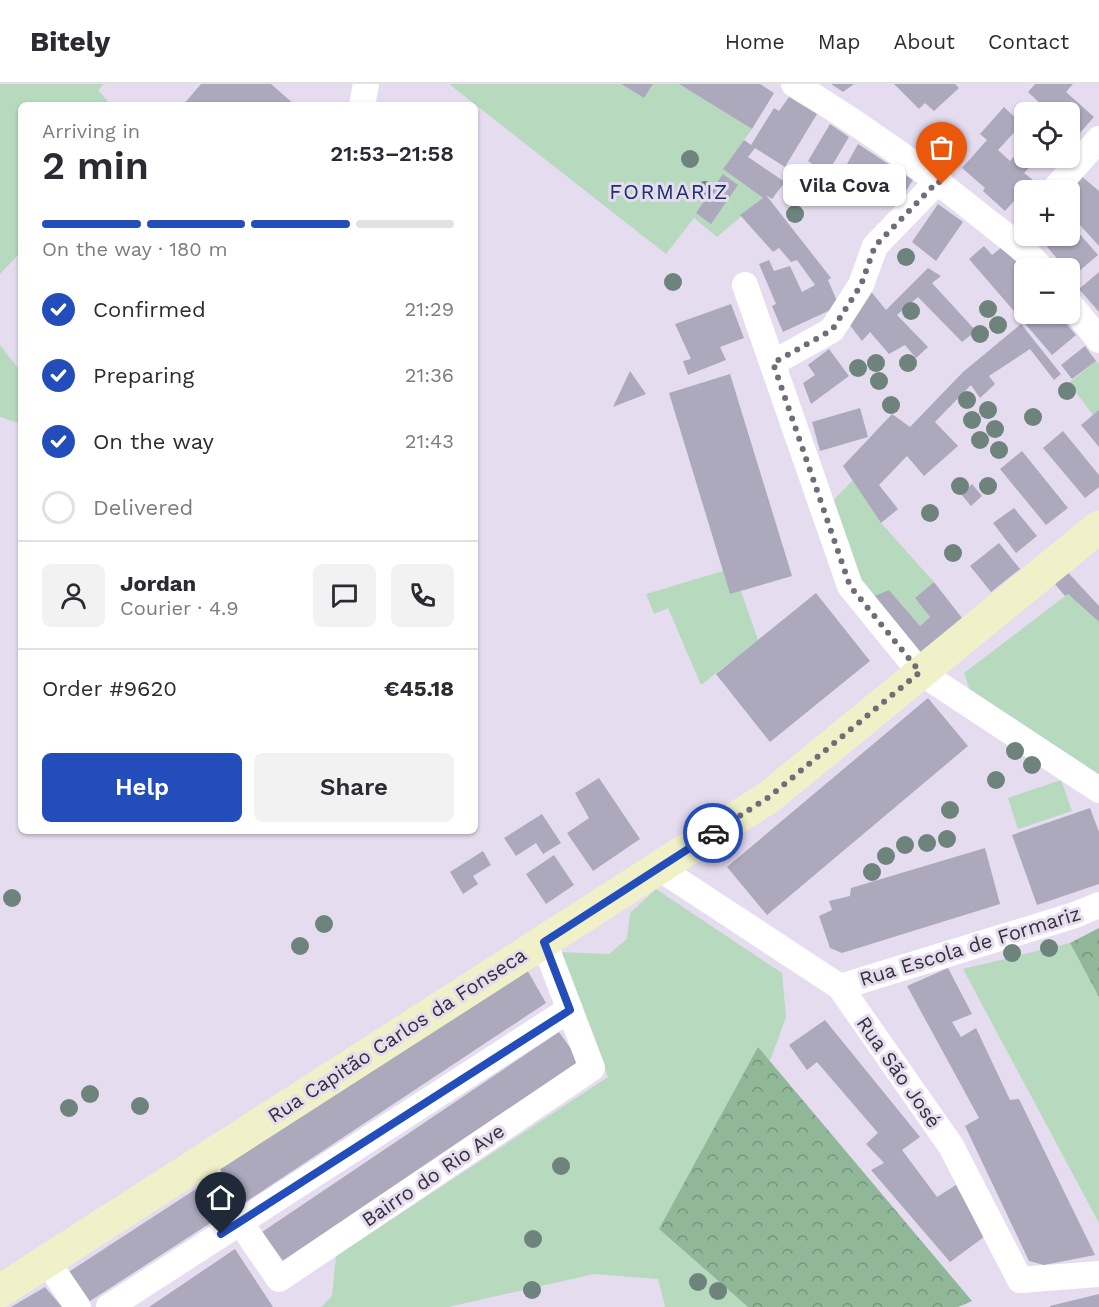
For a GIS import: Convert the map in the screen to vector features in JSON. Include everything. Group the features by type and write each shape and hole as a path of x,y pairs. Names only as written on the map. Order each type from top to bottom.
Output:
{"main road":[{"name":"Rua Capitão Carlos da Fonseca","path":"0,1291 769,797 1099,527"}],"street":[{"path":"363,102 366,84"},
{"path":"794,84 846,116 938,181 1014,228"},
{"path":"1063,180 1099,139"},
{"path":"773,363 832,330 861,285 875,246 938,181"},
{"path":"745,285 850,586 920,672 1099,790"},
{"path":"1080,316 1099,340"},
{"name":"Rua São José","path":"659,868 840,987 951,1146 1020,1280 1099,1274"},
{"name":"Rua Escola de Formariz","path":"840,987 1099,905"},
{"name":"Bairro do Rio Ave","path":"199,1162 279,1279 592,1068 544,942"},
{"path":"109,1307 570,1010"},
{"path":"46,1260 78,1307"}],"green space":[{"path":"0,84 104,84 98,90 108,102 18,102 18,255 0,274"},
{"path":"449,84 621,84 644,98 653,84 679,84 752,129 723,169 763,198 717,237 694,218 666,254 478,107 478,102 472,102"},
{"path":"0,345 18,368 18,423 0,417"},
{"path":"1096,361 1099,364 1099,412 1093,415 1069,383"},
{"path":"853,480 881,523 934,582 915,598 930,617 920,626 889,590 872,597 857,572 833,501"},
{"path":"723,571 730,594 741,591 758,640 701,685 668,608 654,614 646,594"},
{"path":"1068,594 1099,622 1099,775 970,691 964,673"},
{"path":"1061,780 1072,811 1018,829 1008,798"},
{"path":"656,889 782,973 786,1017 770,1061 758,1048 659,1229 748,1307 665,1307 658,1279 594,1274 448,1307 321,1307 332,1296 336,1256 608,1077 556,952 609,954 627,939 630,913"},
{"path":"1099,928 1099,997 1070,943"},
{"path":"1070,943 1099,997 1099,1223 963,969"},
{"path":"758,1047 972,1301 958,1307 748,1307 659,1229"}],"building":[{"path":"201,84 271,84 292,102 186,102"},
{"path":"621,84 653,84 644,98"},
{"path":"679,84 760,84 774,93 752,129"},
{"path":"831,84 854,84 843,92"},
{"path":"894,84 955,84 959,88 934,111 925,103 919,109"},
{"path":"1035,84 1073,84 1066,92 1077,102 1038,102 1028,92"},
{"path":"789,97 817,114 785,167 755,148 748,157 785,182 772,199 766,195 831,278 828,280 839,306 783,332 772,306 776,304 759,264 769,260 774,271 790,266 802,292 815,285 797,260 791,262 779,248 773,252 740,215 763,198 723,169 744,140 751,145 774,108 779,111"},
{"path":"1080,104 1094,117 1080,133"},
{"path":"1004,107 1014,116 1014,133 998,150 1010,161 1014,156 1014,168 1029,168 1024,173 1033,180 1014,180 1014,201 1005,211 983,191 985,188 962,168 987,140 980,134"},
{"path":"830,124 849,137 827,174 808,161"},
{"path":"858,144 913,180 896,206 864,186 858,196 837,182"},
{"path":"723,174 738,185 711,224 696,213"},
{"path":"1080,175 1099,191 1099,246 1080,225 1080,180 1077,180"},
{"path":"938,204 963,222 936,261 912,242"},
{"path":"1080,234 1098,255 1080,270 1080,258 1057,258 1046,246 1080,246"},
{"path":"984,246 992,255 1003,246 1014,259 1014,311 969,259"},
{"path":"928,268 941,276 932,283 976,331 962,342 918,297 897,315 928,347 916,358 905,345 889,354 870,332 862,341 849,324 869,289 886,310"},
{"path":"1099,272 1099,312 1080,290"},
{"path":"731,304 744,338 720,347 726,360 688,375 683,361 691,359 675,324"},
{"path":"1021,324 1061,374 1054,380 1030,349 989,376 995,384 980,398 971,385 935,422 958,446 924,476 907,456 879,485 898,509 881,523 843,466 892,414 910,427 963,372"},
{"path":"1025,324 1067,324 1076,335 1052,355"},
{"path":"1085,346 1096,361 1072,379 1061,365"},
{"path":"829,349 849,376 811,404 803,383 815,375 808,365"},
{"path":"630,371 646,394 613,407"},
{"path":"730,374 792,576 730,594 669,393"},
{"path":"860,408 868,437 820,451 812,422"},
{"path":"1099,410 1099,447 1081,425"},
{"path":"1063,431 1099,475 1099,487 1085,498 1043,448"},
{"path":"1022,451 1068,508 1046,525 1000,469"},
{"path":"972,484 982,496 971,506 961,494"},
{"path":"1014,508 1037,536 1016,553 993,523"},
{"path":"999,543 1020,569 991,592 970,566"},
{"path":"1062,566 1099,606 1099,622 1068,594 1065,596 1049,577"},
{"path":"934,582 962,618 918,655 872,597 889,590 920,626 930,617 915,598"},
{"path":"816,593 870,661 770,742 716,674"},
{"path":"928,698 968,746 767,915 727,867"},
{"path":"599,778 640,839 593,871 567,833 589,818 575,793"},
{"path":"1090,808 1099,832 1099,884 1037,905 1012,835"},
{"path":"542,814 561,843 543,854 536,843 516,856 504,838"},
{"path":"985,848 1000,904 842,953 830,948 819,916 832,910 829,901 850,896 851,888"},
{"path":"483,851 491,865 473,876 478,884 463,894 450,872"},
{"path":"554,855 574,885 546,904 526,874"},
{"path":"526,968 546,1003 244,1203 219,1170"},
{"path":"948,968 972,1014 952,1022 961,1037 976,1028 1010,1100 1019,1099 1095,1255 1044,1265 1029,1261 965,1126 979,1118 907,986"},
{"path":"825,1020 920,1137 902,1150 937,1197 956,1185 984,1237 950,1262 871,1170 884,1163 866,1144 878,1133 817,1062 807,1070 789,1045"},
{"path":"559,1032 581,1063 283,1261 262,1232"},
{"path":"196,1189 215,1220 87,1303 67,1273"},
{"path":"235,1249 273,1307 149,1307"},
{"path":"45,1287 62,1307 11,1307"},
{"path":"1099,1294 1099,1307 1050,1307 1050,1306"}],"way so far":[{"path":"713,833 769,797 920,672 850,586 773,363 832,330 861,285 875,246 938,181 942,184"}],"place":[{"name":"Vila Cova","path":"942,184"}],"district":[{"name":"FORMARIZ","path":"669,191"}],"route":[{"path":"221,1234 570,1010 544,942 713,833"}]}
